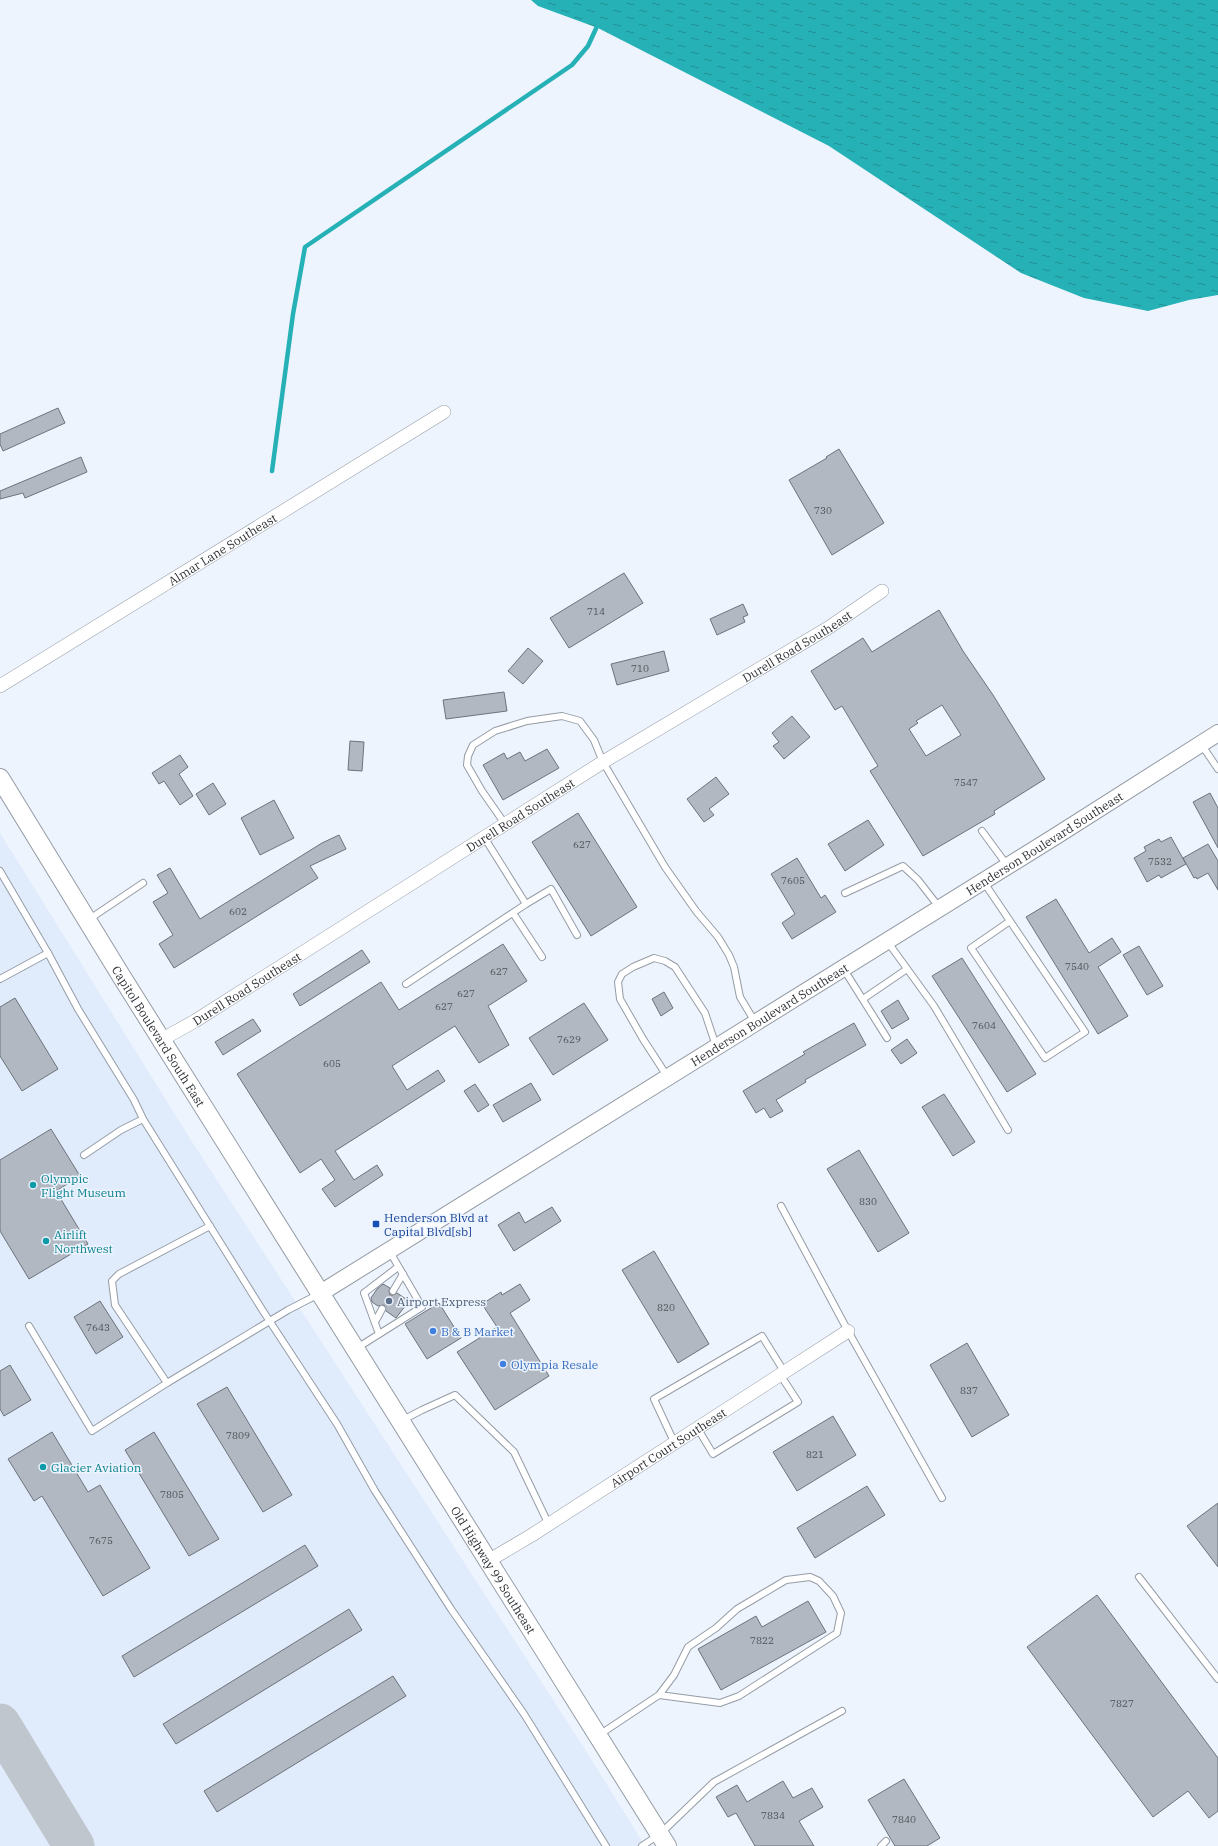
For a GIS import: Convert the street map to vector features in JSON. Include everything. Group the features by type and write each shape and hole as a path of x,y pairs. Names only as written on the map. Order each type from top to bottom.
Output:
{"main road":[{"name":"Capitol Boulevard South East","path":"0,778 319,1294"},
{"name":"Old Highway 99 Southeast","path":"319,1294 663,1840"}],"street":[{"name":"Almar Lane Southeast","path":"0,686 444,412"},
{"name":"Durell Road Southeast","path":"161,1040 603,762 828,628 882,592"},
{"name":"Henderson Boulevard Southeast","path":"319,1294 716,1046 756,1023 983,882 1218,733"},
{"name":"Airport Court Southeast","path":"488,1562 783,1375 848,1331"}],"lane":[{"path":"505,824 482,791 467,764 468,756 473,745 495,731 527,720 562,716 580,721 594,740 603,762 665,867 689,902 718,937 729,955 734,967 740,997 756,1023"},
{"path":"1202,744 1218,769"},
{"path":"982,832 1008,866"},
{"path":"484,837 526,904"},
{"path":"845,893 903,866 918,880 940,908"},
{"path":"0,871 48,953 78,1009 134,1100 143,1119 270,1322 337,1424 375,1491 452,1609 524,1714 606,1846"},
{"path":"983,882 1010,921 1085,1032 1045,1058 970,948 1010,921"},
{"path":"87,920 143,883"},
{"path":"406,984 551,889 577,936"},
{"path":"513,913 542,958"},
{"path":"887,941 934,1006 1008,1130"},
{"path":"0,979 48,953"},
{"path":"668,1077 643,1039 620,999 618,982 622,974 633,967 654,958 665,961 675,967 705,1013 716,1046"},
{"path":"843,968 887,1038"},
{"path":"863,999 907,969"},
{"path":"84,1154 121,1130 143,1119"},
{"path":"781,1206 848,1331 942,1498"},
{"path":"167,1383 115,1305 112,1281 120,1274 210,1226"},
{"path":"354,1350 422,1307 389,1251"},
{"path":"379,1334 364,1292 398,1267"},
{"path":"393,1291 403,1274"},
{"path":"29,1326 92,1431 167,1383 319,1294"},
{"path":"375,1322 382,1309"},
{"path":"675,1444 654,1399 762,1336 798,1402 713,1454 698,1429"},
{"path":"400,1422 455,1395 514,1452 549,1524"},
{"path":"598,1736 659,1695 674,1675 688,1647 716,1628 737,1609 786,1580 810,1577 819,1581 833,1596 841,1613 837,1633 739,1696 720,1703 659,1695"},
{"path":"1139,1577 1218,1678"},
{"path":"642,1846 663,1840 714,1782 842,1711"},
{"path":"881,1846 886,1841"}],"shaded area":[{"path":"0,833 189,1137 588,1754 645,1846 0,1846"}],"water":[{"path":"531,0 1218,0 1218,295 1189,300 1148,311 1084,298 1021,273 829,146 598,28 538,6"}],"building":[{"path":"58,408 65,423 3,451 0,444 0,434"},
{"path":"839,449 884,523 832,555 789,480 827,458 826,457"},
{"path":"81,457 87,472 25,498 23,493 0,499 0,491"},
{"path":"624,573 643,603 569,648 550,618"},
{"path":"743,604 748,615 743,617 745,622 717,635 710,619"},
{"path":"939,610 963,651 993,695 1045,779 994,811 995,814 923,856 870,771 878,766 842,706 835,710 811,671 863,638 872,652","holes":["942,705 961,735 926,756 909,729 918,723 916,721"]},
{"path":"528,648 543,661 523,684 508,671"},
{"path":"664,651 669,671 617,685 611,664"},
{"path":"504,692 507,711 446,719 443,700"},
{"path":"792,716 810,737 784,759 773,746 779,742 772,733"},
{"path":"350,741 364,742 362,771 348,770"},
{"path":"547,749 559,768 503,800 483,765 504,753 507,759 520,752 525,761"},
{"path":"180,755 188,767 179,774 193,796 180,805 164,781 159,784 152,773"},
{"path":"716,777 729,794 709,809 714,815 704,822 687,799"},
{"path":"213,783 226,804 209,815 196,794"},
{"path":"1210,793 1218,808 1218,848 1193,802"},
{"path":"274,800 294,838 260,855 241,818"},
{"path":"578,813 637,907 591,936 532,842"},
{"path":"868,820 884,845 845,871 828,844"},
{"path":"339,835 346,849 310,866 318,878 174,968 159,944 173,935 153,902 168,893 157,875 170,868 200,919 322,843"},
{"path":"1171,837 1186,864 1161,878 1159,875 1147,882 1134,858 1146,851 1144,847 1159,839 1161,842"},
{"path":"1208,844 1218,861 1218,890 1208,873 1197,879 1196,877 1194,878 1183,858"},
{"path":"797,858 821,898 825,895 836,912 792,939 782,923 795,914 771,874"},
{"path":"1056,899 1089,953 1112,938 1121,952 1098,967 1128,1016 1098,1034 1026,917"},
{"path":"503,944 527,981 488,1006 509,1045 479,1063 455,1026 392,1066 407,1090 438,1070 445,1081 335,1151 354,1180 377,1165 383,1175 335,1207 322,1189 335,1180 321,1159 300,1173 237,1074 381,982 399,1010"},
{"path":"1139,946 1163,986 1147,995 1123,955"},
{"path":"362,950 370,962 300,1006 293,994"},
{"path":"962,958 1036,1074 1007,1092 932,976"},
{"path":"664,992 673,1008 661,1016 652,999"},
{"path":"15,998 58,1069 22,1091 0,1056 0,1007"},
{"path":"898,1000 909,1019 892,1029 881,1011"},
{"path":"584,1003 608,1040 553,1075 529,1038"},
{"path":"253,1019 261,1031 223,1055 215,1042"},
{"path":"854,1023 866,1045 805,1080 806,1082 776,1100 783,1111 770,1118 764,1108 756,1113 743,1091 805,1054 803,1052"},
{"path":"907,1039 917,1053 901,1064 891,1050"},
{"path":"531,1083 541,1100 503,1122 493,1105"},
{"path":"475,1084 489,1105 478,1112 464,1091"},
{"path":"944,1094 975,1142 953,1156 922,1107"},
{"path":"51,1129 80,1176 56,1191 88,1244 29,1279 0,1231 0,1160"},
{"path":"859,1150 909,1233 878,1252 827,1169"},
{"path":"552,1207 561,1221 514,1251 498,1225 519,1212 525,1223"},
{"path":"654,1251 709,1344 678,1363 622,1270"},
{"name":"Airport Express","path":"383,1284 390,1288 390,1295 397,1293 409,1301 396,1318 386,1311 384,1305 378,1306 372,1302 371,1298 377,1289"},
{"name":"Olympia Resale","path":"520,1284 530,1300 510,1313 549,1376 495,1410 457,1352 497,1327 482,1304 501,1292 502,1295"},
{"path":"100,1301 123,1337 96,1354 74,1317"},
{"name":"B & B Market","path":"439,1303 461,1338 427,1359 405,1324"},
{"path":"967,1343 1009,1415 972,1437 930,1365"},
{"path":"10,1365 31,1400 4,1416 0,1409 0,1371"},
{"path":"227,1387 292,1495 263,1512 197,1404"},
{"path":"833,1416 856,1455 797,1491 773,1452"},
{"path":"52,1432 88,1492 100,1485 150,1568 103,1596 42,1496 34,1501 8,1459"},
{"path":"154,1432 219,1539 189,1556 125,1450"},
{"path":"867,1486 885,1515 815,1558 797,1528"},
{"path":"1218,1503 1218,1567 1187,1526"},
{"path":"305,1545 318,1566 134,1677 122,1656"},
{"path":"1097,1595 1218,1758 1218,1811 1209,1818 1188,1791 1153,1817 1027,1647"},
{"path":"808,1601 826,1632 721,1690 698,1649 756,1616 762,1627"},
{"path":"349,1609 362,1630 176,1744 163,1724"},
{"path":"393,1676 406,1696 217,1812 204,1791"},
{"path":"904,1779 940,1838 927,1846 895,1846 868,1800"},
{"path":"783,1781 793,1798 812,1788 823,1807 799,1821 814,1846 755,1846 736,1813 728,1817 716,1797 737,1785 747,1802"}],"waterway":[{"path":"272,471 293,314 305,247 572,65 588,46 599,22"}],"taxiway":[{"path":"0,1724 74,1846"}],"place":[{"name":"Olympic Flight Museum","path":"33,1185"},
{"name":"Henderson Blvd at Capital Blvd[sb]","path":"376,1224"},
{"name":"Airlift Northwest","path":"46,1241"},
{"name":"Airport Express","path":"389,1301"},
{"name":"B & B Market","path":"433,1331"},
{"name":"Olympia Resale","path":"503,1364"},
{"name":"Glacier Aviation","path":"43,1467"}]}
